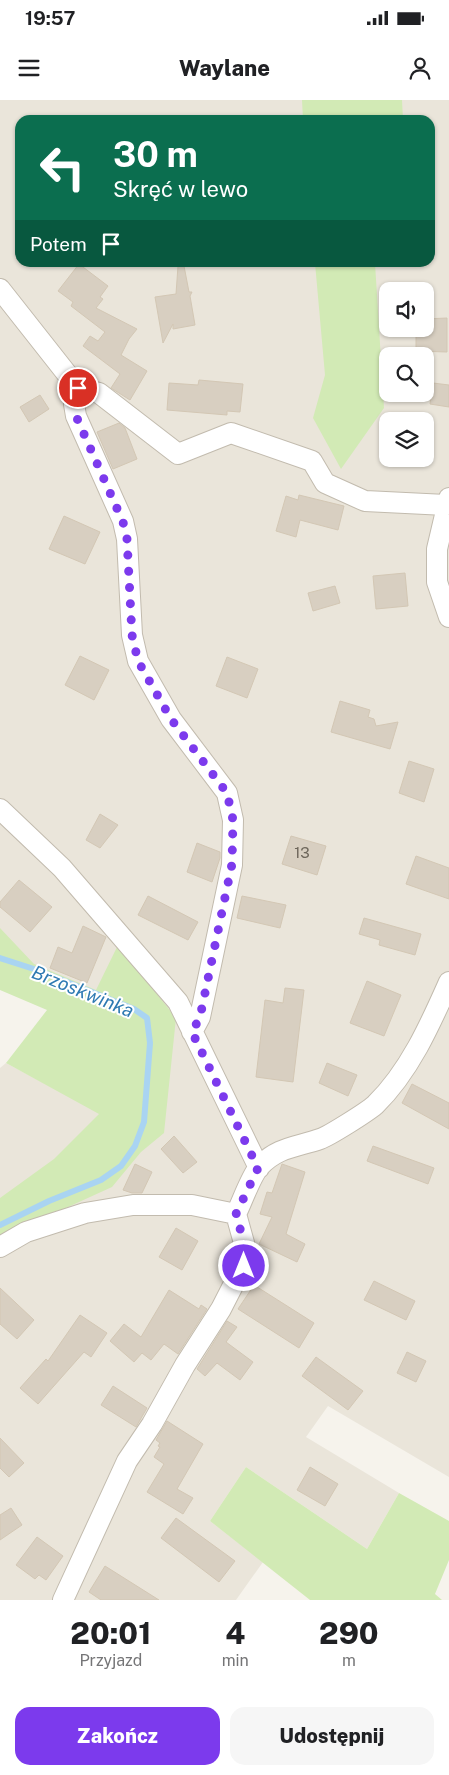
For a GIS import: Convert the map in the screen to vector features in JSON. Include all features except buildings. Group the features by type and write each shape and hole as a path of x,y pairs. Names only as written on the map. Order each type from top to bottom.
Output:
{"street":[{"path":"0,289 78,388 98,393 178,454 231,433 312,461 325,483 365,501 448,502 437,549 437,582 449,617"},
{"path":"78,388 74,404 76,416 123,522 127,539 132,635 138,661 171,719 227,793 233,820 232,864 200,1017 192,1032"},
{"path":"0,808 62,868 178,1002 258,1168"},
{"path":"63,1600 127,1461 152,1424 185,1365 221,1309 244,1266 244,1243 236,1214 258,1168 278,1151 322,1138 374,1106 412,1057 431,1022 449,982"},
{"path":"0,1247 26,1232 77,1216 133,1205 192,1205 236,1214"}],"shaded area":[{"path":"0,100 449,100 449,1477 328,1406 306,1437 399,1493 367,1549 246,1467 210,1521 263,1562 236,1600 0,1600 0,1068 6,1063 100,1113 123,1038 0,971"}],"green space":[{"path":"302,100 402,100 403,115 303,115"},
{"path":"315,267 375,267 380,347 379,402 384,402 384,408 379,412 379,415 341,469 313,418 325,375"},
{"path":"0,928 34,964 96,990 118,945 176,1018 164,1133 141,1152 112,1187 0,1238 0,1198 54,1159 99,1114 6,1063 47,1010 0,990"},
{"path":"246,1467 367,1549 399,1493 449,1521 449,1560 435,1594 442,1600 310,1600 210,1521"}],"waterway":[{"name":"Brzoskwinka","path":"0,958 37,970 134,1009 147,1018 150,1043 144,1122 135,1146 121,1166 101,1180 49,1201 0,1225"}],"route":[{"path":"78,388 74,404 76,416 123,522 127,539 132,635 138,661 171,719 227,793 233,820 232,864 200,1017 192,1032 258,1168 236,1214 244,1243 244,1266"}]}
